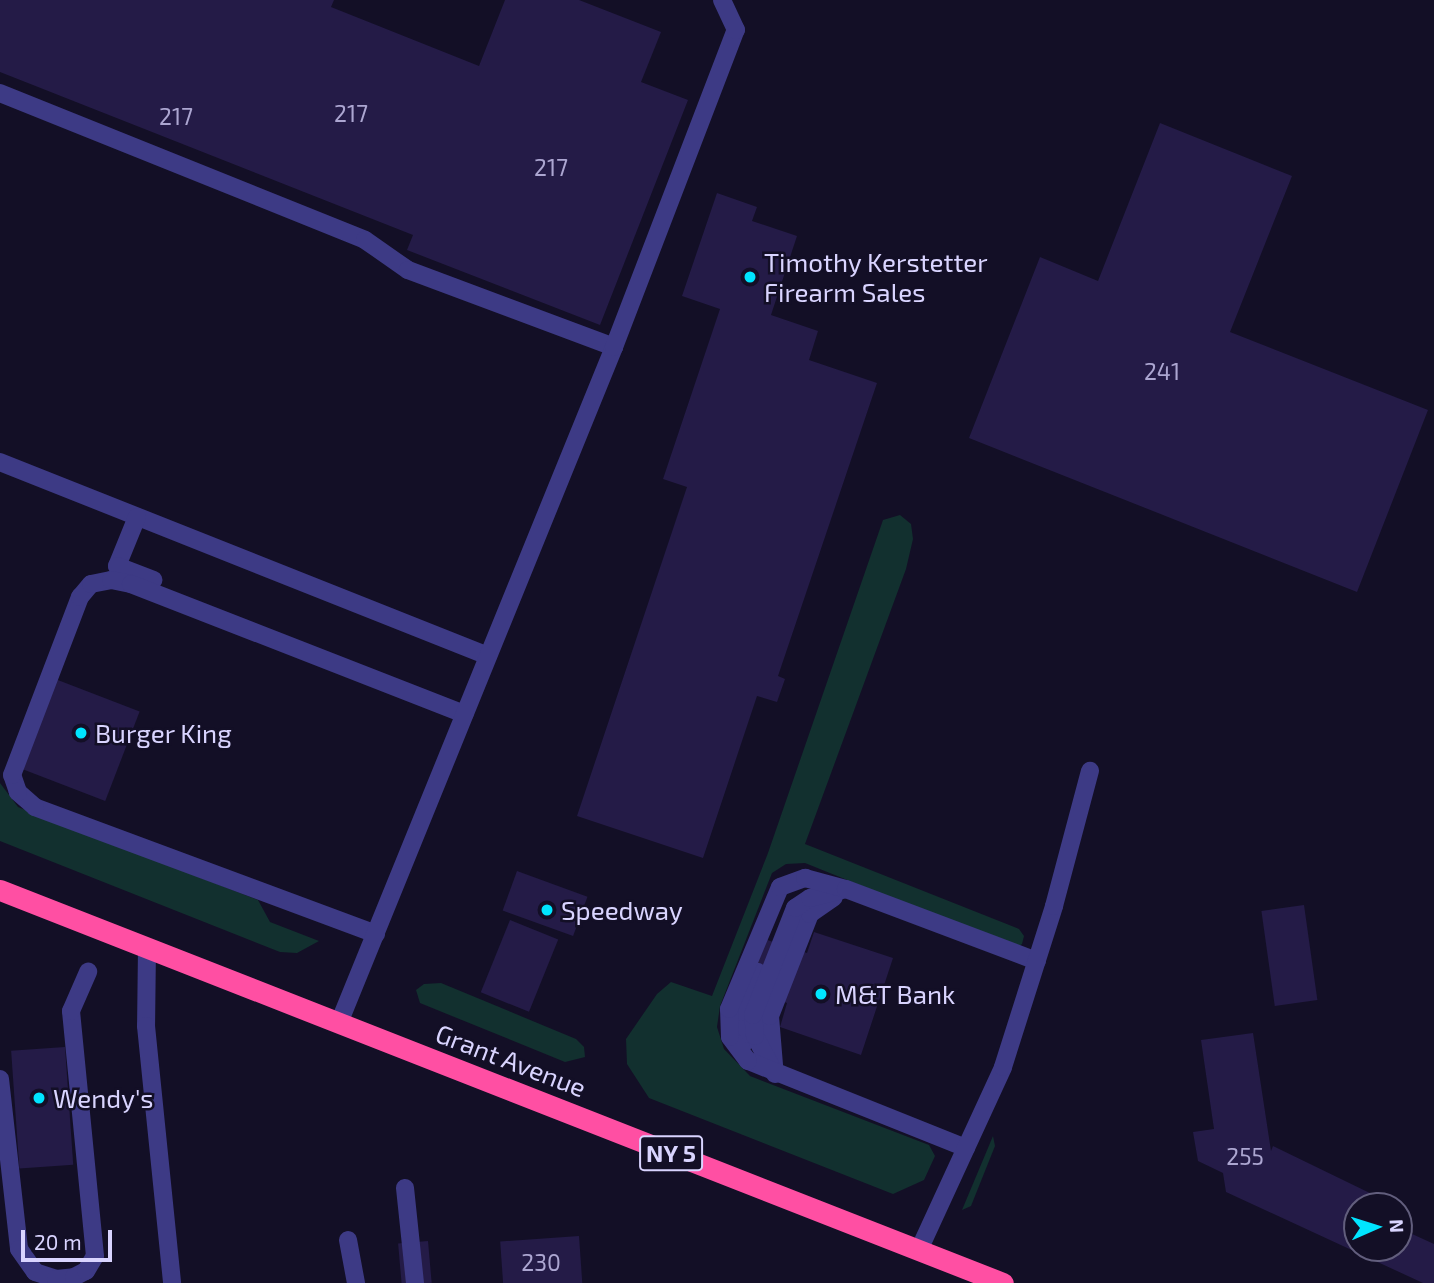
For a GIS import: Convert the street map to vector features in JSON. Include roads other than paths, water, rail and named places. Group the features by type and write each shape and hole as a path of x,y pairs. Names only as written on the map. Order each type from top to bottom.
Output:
{"highway":[{"name":"Grant Avenue","path":"0,890 1003,1283"}],"street":[{"path":"340,1023 614,347 736,30 722,0"},
{"path":"0,93 365,240 408,270 614,347"},
{"path":"0,462 488,656"},
{"path":"137,517 117,566 467,709"},
{"path":"376,934 35,807 18,792 12,775 80,597 91,584 111,580 131,584 467,709"},
{"path":"919,1250 1003,1067 1037,961 1090,771"},
{"path":"966,1148 776,1075 748,1060 730,1037 729,1009 780,887 805,878 846,889 1037,961"},
{"path":"776,1075 755,1036 754,1015 795,908 810,898 846,889"},
{"path":"147,948 146,1026 172,1283"},
{"path":"0,1079 19,1249 35,1272 55,1279 74,1277 86,1271 94,1256 72,1011 88,972"},
{"path":"405,1188 415,1283"},
{"path":"345,1283 348,1240 356,1283"}],"place":[{"name":"Timothy Kerstetter Firearm Sales","path":"750,277"},
{"name":"Burger King","path":"81,733"},
{"name":"Speedway","path":"547,910"},
{"name":"M&T Bank","path":"821,994"},
{"name":"Wendy's","path":"39,1098"}]}
